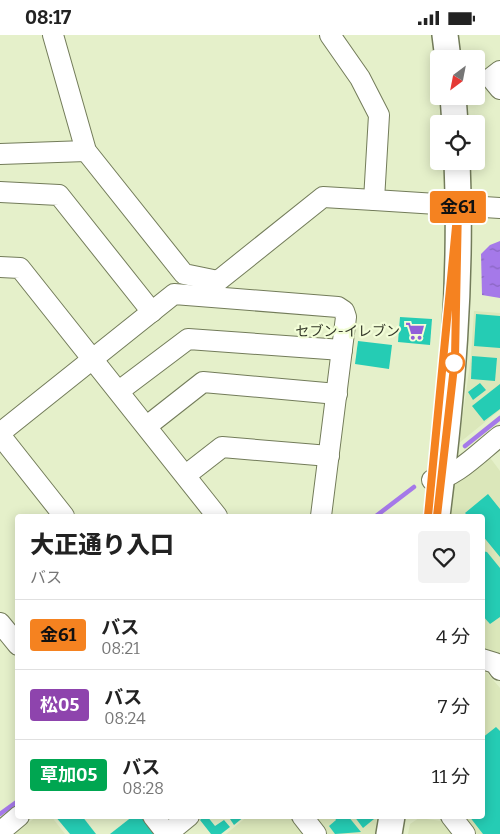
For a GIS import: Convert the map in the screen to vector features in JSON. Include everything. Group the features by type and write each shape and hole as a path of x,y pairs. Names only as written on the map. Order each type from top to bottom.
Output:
{"main road":[{"path":"445,35 447,50"},
{"path":"428,514 436,481 455,358 458,206 456,170"},
{"path":"436,481 436,514"},
{"path":"389,834 392,819"},
{"path":"397,834 400,819"}],"street":[{"path":"52,35 86,151 184,274 218,281 323,197 500,208"},
{"path":"330,35 360,78 379,115 374,200"},
{"path":"500,71 491,78 500,89"},
{"path":"0,154 86,151"},
{"path":"0,192 59,195 152,312"},
{"path":"0,267 20,268 215,514"},
{"path":"62,514 0,434 174,294 338,307 344,311 346,317 321,514"},
{"path":"119,391 188,339 342,350"},
{"path":"147,426 203,382 337,393"},
{"path":"436,481 500,436"},
{"path":"186,475 222,447 328,456"},
{"path":"0,623 15,641"},
{"path":"485,660 495,663 500,670"},
{"path":"2,830 15,819"},
{"path":"155,819 167,834 185,819"},
{"path":"304,819 316,834"},
{"path":"454,819 466,834"}],"shaded area":[{"path":"474,311 500,313 500,410 459,443 471,356"},
{"path":"488,455 500,471 500,657 496,652 485,651 485,514 449,514 453,483"},
{"path":"485,672 500,688 500,834 477,834 465,819 485,819"},
{"path":"33,819 53,819 65,834 15,834"},
{"path":"244,819 298,819 310,834 226,834"},
{"path":"312,819 377,819 375,834 325,834"},
{"path":"418,819 442,821 457,834 408,834 410,824"}],"water":[{"path":"500,241 500,298 482,295 481,254 490,245"}],"building":[{"path":"476,314 500,316 500,348 474,346"},
{"name":"セブン-イレブン","path":"400,317 432,319 430,345 398,342"},
{"path":"358,341 392,345 389,369 355,364"},
{"path":"472,356 497,358 495,381 471,379"},
{"path":"480,383 486,390 473,400 468,392"},
{"path":"500,384 500,409 484,421 472,406"},
{"path":"488,494 500,509 500,557 485,539 485,514 465,513"},
{"path":"485,552 500,568 500,617 490,624 485,618"},
{"path":"496,727 500,731 500,834 483,834 471,819 485,819 485,736"},
{"path":"58,819 84,819 96,834 70,834"},
{"path":"129,819 143,819 155,834 110,834"},
{"path":"209,819 215,826 224,820 230,827 221,834 211,834 200,820"},
{"path":"230,819 241,819 234,825"},
{"path":"350,819 361,832 335,834 329,826 336,820"},
{"path":"356,819 374,819 363,828"}],"waterway":[{"path":"465,446 500,418"},
{"path":"379,514 414,487"},
{"path":"0,814 15,803"}],"bus line":[{"name":"金61","path":"428,514 458,206 455,358 437,514"}],"place":[{"name":"セブン-イレブン","path":"415,331"}]}
